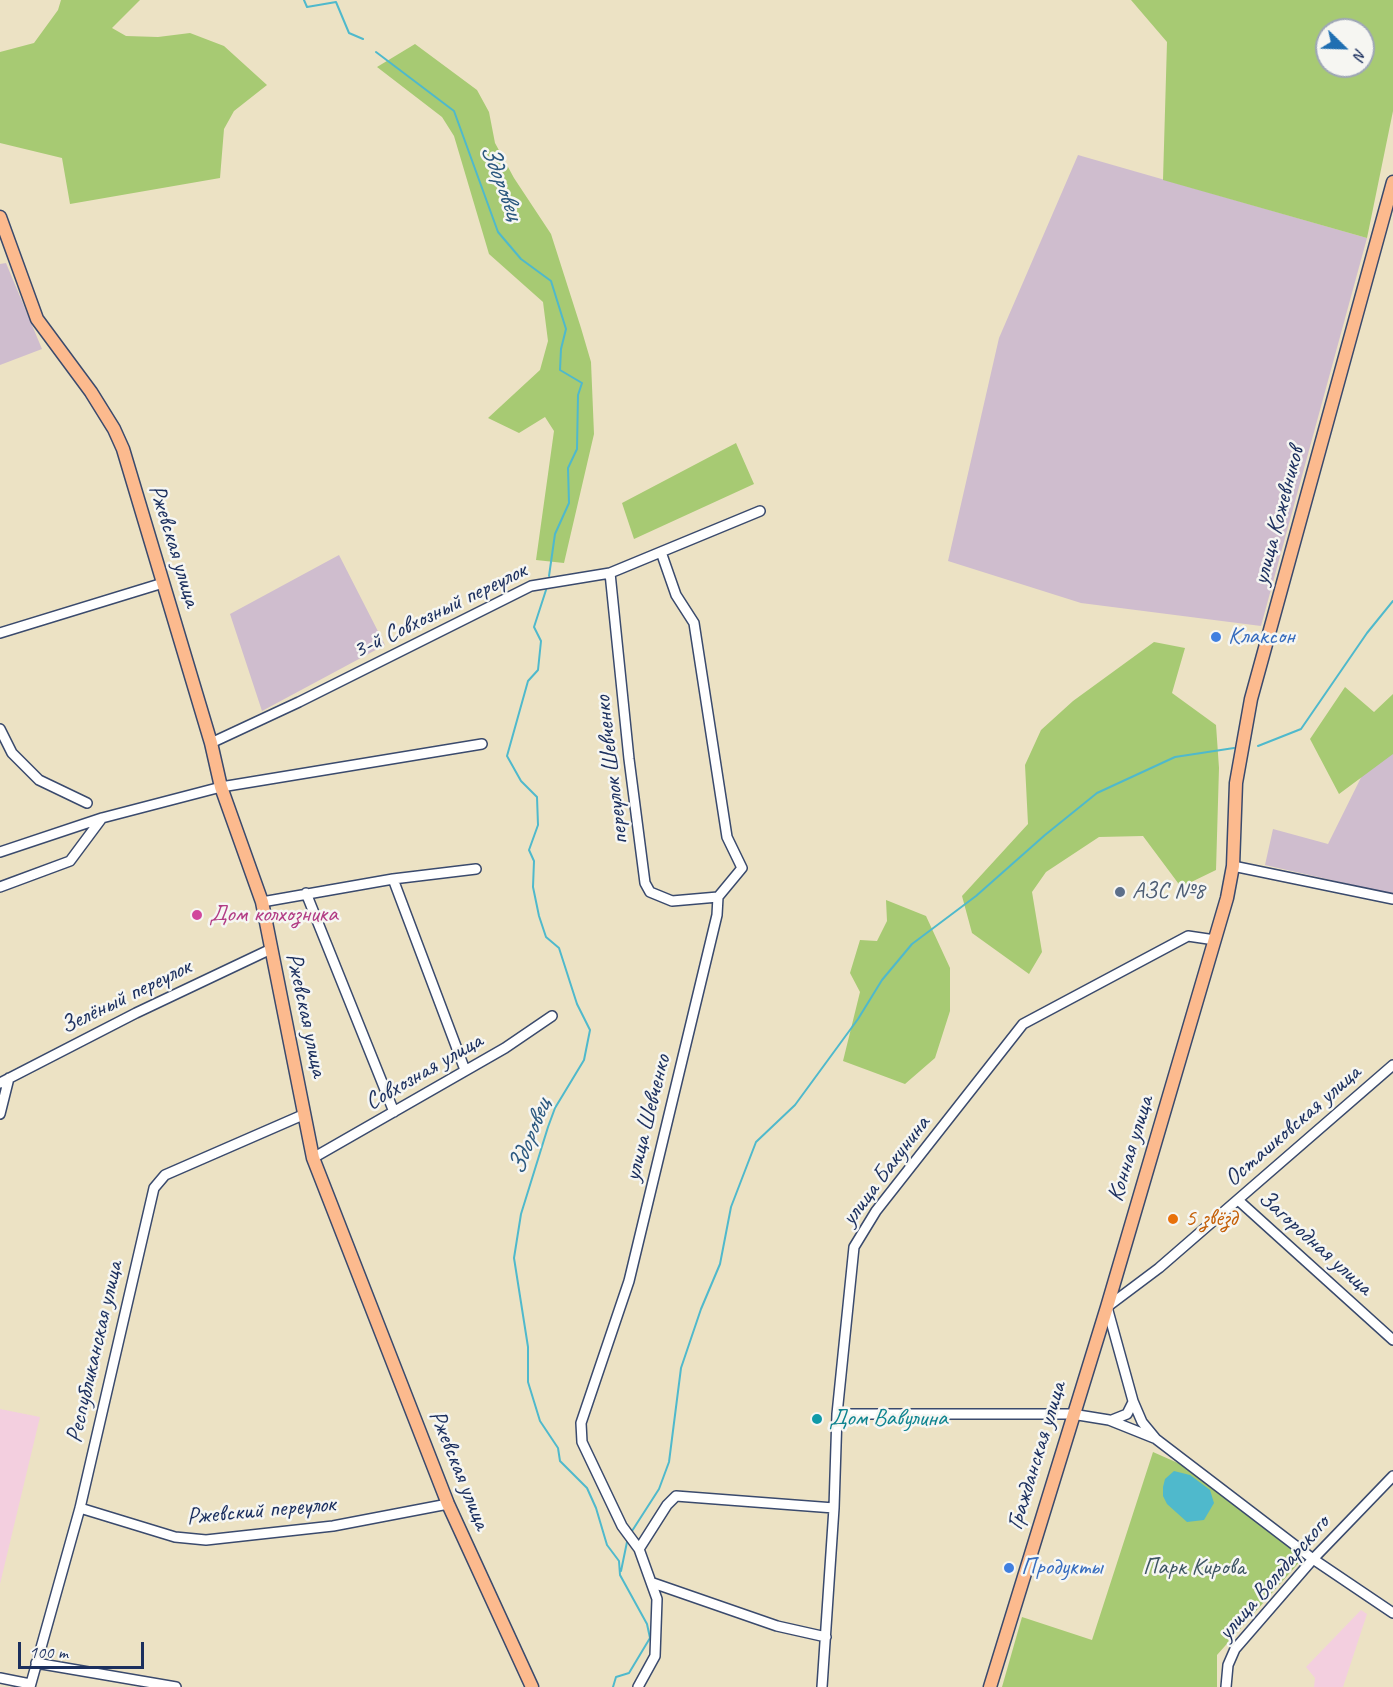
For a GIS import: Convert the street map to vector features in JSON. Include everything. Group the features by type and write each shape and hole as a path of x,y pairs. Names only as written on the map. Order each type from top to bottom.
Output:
{"main road":[{"name":"улица Кожевников","path":"1233,866 1236,783 1251,699 1393,182"},
{"name":"Ржевская улица","path":"0,217 37,319 91,392 114,429 123,449 211,742 221,787 262,902 313,1158 448,1504 529,1685"},
{"name":"Конная улица","path":"1107,1307 1227,898 1233,866"},
{"name":"Гражданская улица","path":"990,1687 1072,1414 1107,1307"}],"street":[{"name":"3-й Совхозный переулок","path":"211,742 299,702 531,586 610,573 760,511"},
{"path":"661,552 676,595 694,623 727,837 742,867 718,897"},
{"name":"переулок Шевченко","path":"610,573 629,759 645,883 650,892 672,902 718,897"},
{"path":"0,633 163,584"},
{"path":"0,729 12,753 39,780 87,803"},
{"path":"0,852 102,818 221,787 482,744"},
{"path":"0,887 70,861 102,818"},
{"path":"1233,866 1393,899"},
{"path":"262,902 393,879 476,869"},
{"path":"393,879 465,1070"},
{"path":"306,893 394,1112"},
{"name":"улица Шевченко","path":"638,1687 651,1666 656,1646 657,1599 639,1550 622,1526 582,1442 581,1423 629,1281 717,915 718,897"},
{"name":"улица Бакунина","path":"822,1687 834,1508 837,1414 854,1247 876,1211 1023,1024 1188,936 1215,940"},
{"name":"Зелёный переулок","path":"0,1083 136,1013 271,949"},
{"name":"Совхозная улица","path":"313,1158 505,1048 552,1016"},
{"name":"Осташковская улица","path":"1107,1307 1159,1268 1393,1065"},
{"path":"0,1114 9,1078"},
{"name":"Республиканская улица","path":"30,1685 80,1508 154,1188 165,1175 305,1114"},
{"name":"Загородная улица","path":"1238,1200 1393,1340"},
{"name":"Конная улица","path":"1107,1307 1114,1342 1133,1401 1142,1422 1156,1439 1313,1559 1393,1613"},
{"path":"1095,1343 1104,1340 1114,1342"},
{"path":"1109,1420 1119,1419 1127,1414 1133,1401"},
{"name":"Конная улица","path":"837,1414 1072,1414 1109,1420 1156,1439"},
{"name":"улица Володарского","path":"1226,1687 1228,1665 1235,1649 1313,1559 1393,1476"},
{"path":"639,1550 667,1505 676,1496 834,1508"},
{"name":"Ржевский переулок","path":"80,1508 175,1537 206,1540 333,1526 448,1504"},
{"path":"653,1584 777,1626 826,1637"},
{"path":"36,1663 176,1687"},
{"path":"0,1677 30,1685"}],"shaded area":[{"path":"1078,155 1367,238 1261,626 1081,603 948,561 999,338"},
{"path":"6,263 42,349 0,365 0,264"},
{"path":"339,555 385,645 262,711 230,614"},
{"path":"1393,713 1393,894 1265,865 1273,829 1328,844"},
{"path":"0,1409 40,1417 0,1584"},
{"path":"1361,1610 1367,1614 1343,1687 1314,1687 1315,1678 1306,1667"}],"green space":[{"path":"61,0 140,0 112,28 126,36 158,37 190,33 224,46 267,85 234,111 224,129 220,178 70,204 62,158 0,143 0,52 34,43 58,10"},
{"path":"1131,0 1393,0 1393,111 1367,238 1163,180 1167,42"},
{"path":"415,44 477,90 489,112 495,143 514,178 551,234 591,362 594,434 564,563 536,560 554,431 545,417 519,433 488,418 540,370 548,341 543,302 489,254 454,136 442,117 377,67"},
{"path":"736,443 754,484 634,539 622,503"},
{"path":"1154,642 1185,648 1172,693 1216,725 1219,768 1216,870 1181,887 1143,836 1099,837 1046,872 1032,892 1042,952 1029,974 972,933 962,896 1028,824 1025,765 1041,730 1073,701"},
{"path":"1345,687 1374,712 1393,694 1393,754 1339,794 1310,739"},
{"path":"886,900 926,916 950,968 950,1011 935,1058 905,1084 843,1061 860,992 850,973 860,940 877,941 887,921"},
{"name":"Парк Кирова","path":"1153,1452 1187,1467 1303,1558 1217,1655 1217,1687 1002,1687 1022,1617 1092,1640"}],"water":[{"path":"1174,1471 1190,1475 1210,1490 1214,1503 1204,1520 1187,1522 1167,1504 1163,1496 1163,1487 1165,1479"}],"waterway":[{"name":"Здоровец","path":"304,0 307,7 336,2 349,33 363,39"},
{"name":"Здоровец","path":"376,52 454,111 498,232 521,259 551,281 566,329 561,349 560,370 582,383 578,395 577,449 568,468 569,503 555,534 549,576"},
{"name":"Здоровец","path":"546,590 534,627 541,641 538,670 528,681 507,756 521,781 537,797 538,825 529,850 534,861 533,887 539,916 546,937 559,948 577,1004 590,1030 584,1060 555,1108 548,1127 521,1214 514,1258 528,1347 528,1382 540,1421 558,1448 560,1461 587,1488 596,1508 607,1545 619,1561 620,1575 647,1624 650,1638 629,1673 616,1677 613,1687"},
{"path":"1258,746 1301,729 1367,633 1393,601"},
{"path":"632,1531 659,1489 669,1462 681,1368 701,1309 720,1264 731,1207 756,1142 795,1105 858,1019 882,980 912,944 976,896 1097,793 1175,757 1234,748"},
{"path":"621,1571 627,1542"}],"place":[{"name":"Клаксон","path":"1216,637"},
{"name":"АЗС №8","path":"1120,892"},
{"name":"Дом колхозника","path":"197,915"},
{"name":"5 звёзд","path":"1173,1219"},
{"name":"Дом Вавулина","path":"817,1419"},
{"name":"Продукты","path":"1009,1568"}]}
